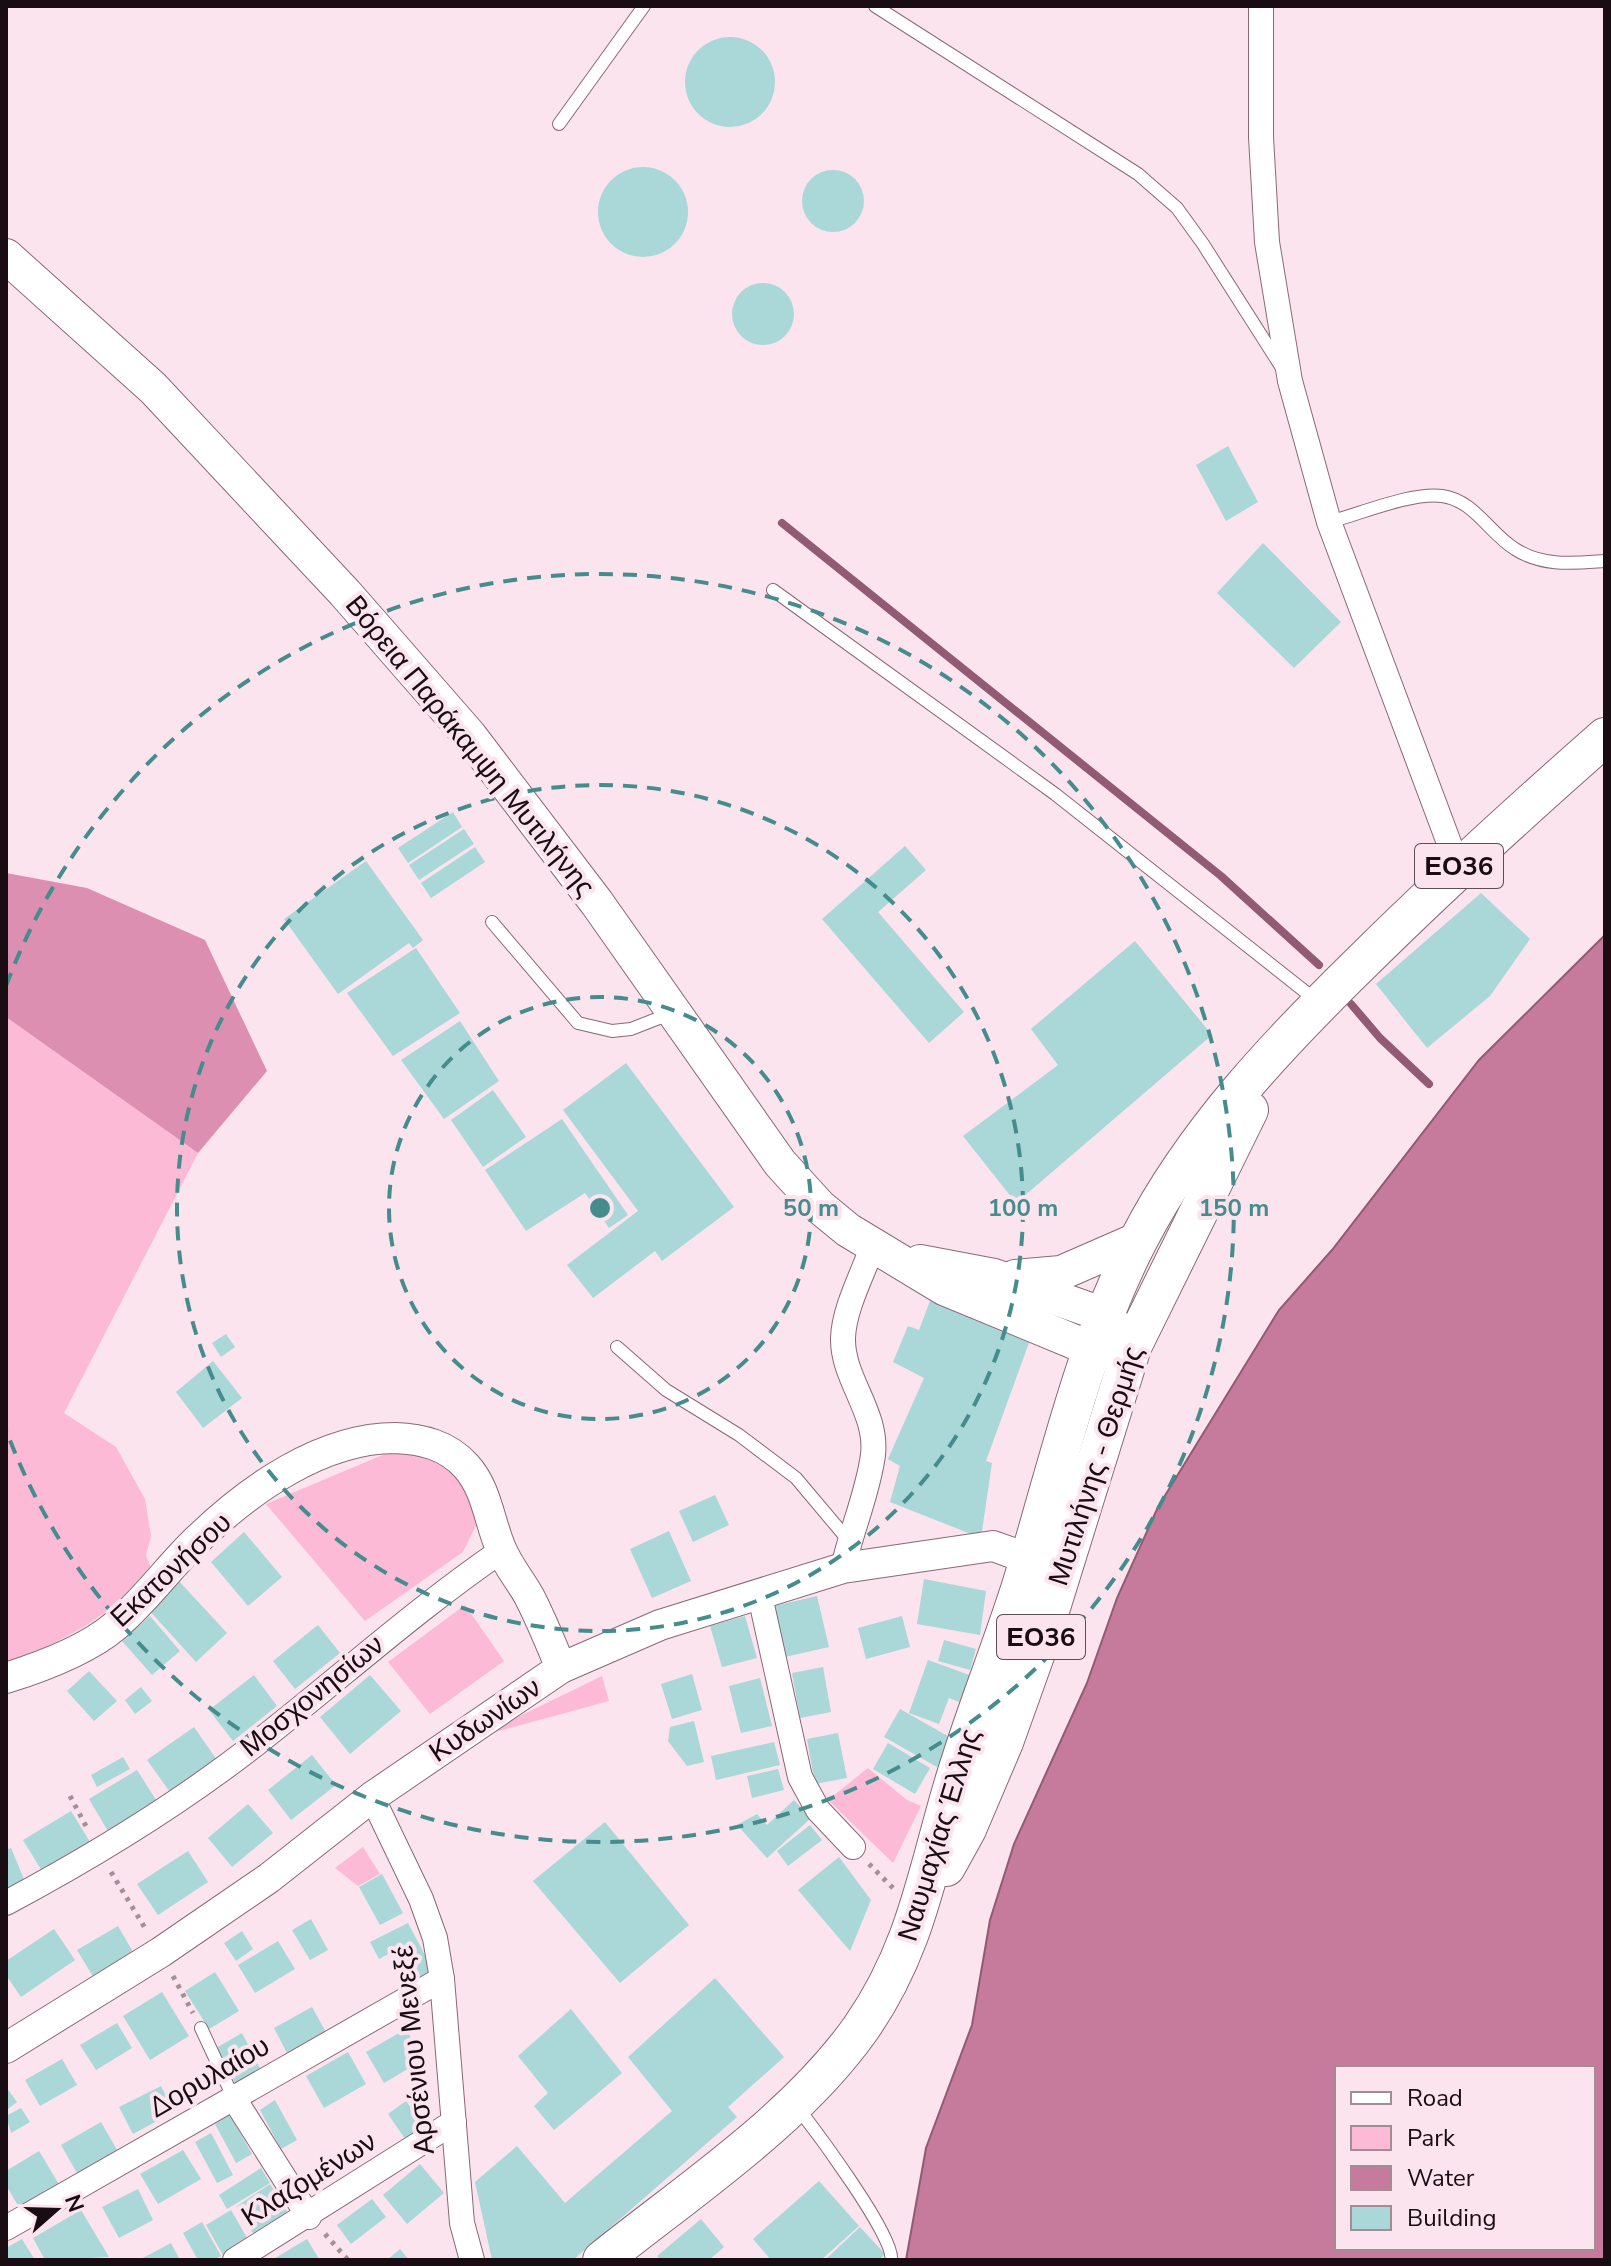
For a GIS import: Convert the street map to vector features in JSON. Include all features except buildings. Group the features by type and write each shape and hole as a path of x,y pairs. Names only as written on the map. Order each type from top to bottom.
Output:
{"main road":[{"name":"Βόρεια Παράκαμψη Μυτιλήνης","path":"6,256 153,388 345,593 525,806 780,1163 820,1207 944,1288 1100,1333"},
{"name":"Μυτιλήνης - Θερμής","path":"1100,1333 1139,1239 1223,1109 1308,1015 1458,867 1605,737"},
{"name":"Μυτιλήνης - Θερμής","path":"919,1914 967,1829 1004,1742 1043,1633 1132,1347 1228,1148 1308,1015"},
{"path":"994,1276 1038,1278 1061,1273 1139,1239"},
{"name":"Βόρεια Παράκαμψη Μυτιλήνης","path":"887,1252 994,1276 1100,1333"},
{"path":"1100,1333 1132,1347"},
{"name":"Ναυμαχίας Έλλης","path":"602,2260 818,2081 864,2023 891,1977 919,1914 951,1790 1029,1559 1100,1333"}],"street":[{"path":"1261,6 1261,137 1267,242 1290,381 1329,522 1458,867"},
{"path":"846,1554 873,1455 866,1407 846,1360 843,1340 845,1323 887,1252"},
{"name":"Εκατονήσου","path":"6,1678 61,1656 113,1628 167,1575 199,1538 273,1477 340,1447 376,1438 412,1439 437,1444 465,1464 481,1485 501,1551"},
{"name":"Κυδωνίων","path":"6,2048 165,1960 372,1797 561,1668 660,1625 760,1596 846,1554 993,1546 1029,1559"},
{"path":"501,1551 530,1598 561,1668"},
{"name":"Μοσχονησίων","path":"6,1903 123,1839 255,1744 436,1595 501,1551"},
{"path":"760,1596 800,1777 818,1810 853,1847"},
{"name":"Αρσένιου Μενεξέ","path":"372,1797 421,1899 435,1938 442,1979 462,2223 472,2260"},
{"name":"Δορυλαίου","path":"6,2228 442,1979"},
{"path":"233,2097 309,2217"},
{"name":"Κλαζομένων","path":"235,2260 309,2217 454,2122"}],"lane":[{"path":"559,124 644,6"},
{"path":"875,6 1138,174 1177,208 1290,381"},
{"path":"1329,522 1425,496 1442,496 1470,508 1515,549 1539,560 1563,564 1605,561"},
{"path":"773,590 1055,794 1308,1015"},
{"path":"492,922 578,1023 612,1031 631,1029 672,1013"},
{"path":"617,1347 666,1390 777,1462 796,1478 846,1554"},
{"path":"201,2028 233,2097"},
{"path":"794,2103 827,2145 883,2234 892,2253 891,2260"}],"path":[{"path":"853,1847 919,1914"},
{"path":"165,1960 201,2028"},
{"path":"309,2217 348,2260"}],"green space":[{"path":"6,1017 198,1153 64,1413 116,1447 145,1499 151,1536 146,1555 152,1571 85,1626 48,1646 6,1662"},
{"path":"392,1451 445,1458 483,1511 463,1552 365,1621 266,1504"},
{"path":"465,1605 504,1661 430,1714 388,1662"},
{"path":"602,1676 609,1701 477,1737"},
{"path":"868,1768 907,1800 921,1806 893,1863 828,1800"},
{"path":"363,1847 380,1874 358,1886 335,1868"}],"shaded area":[{"path":"6,873 87,888 205,940 267,1071 198,1153 6,1017"}],"water":[{"path":"1605,935 1605,2260 906,2260 926,2148 972,2025 990,1920 1014,1844 1087,1683 1117,1598 1158,1507 1279,1310 1332,1250 1479,1060"}],"waterway":[{"path":"782,523 1221,876 1319,965"},
{"path":"1351,1004 1380,1038 1429,1084"}]}
